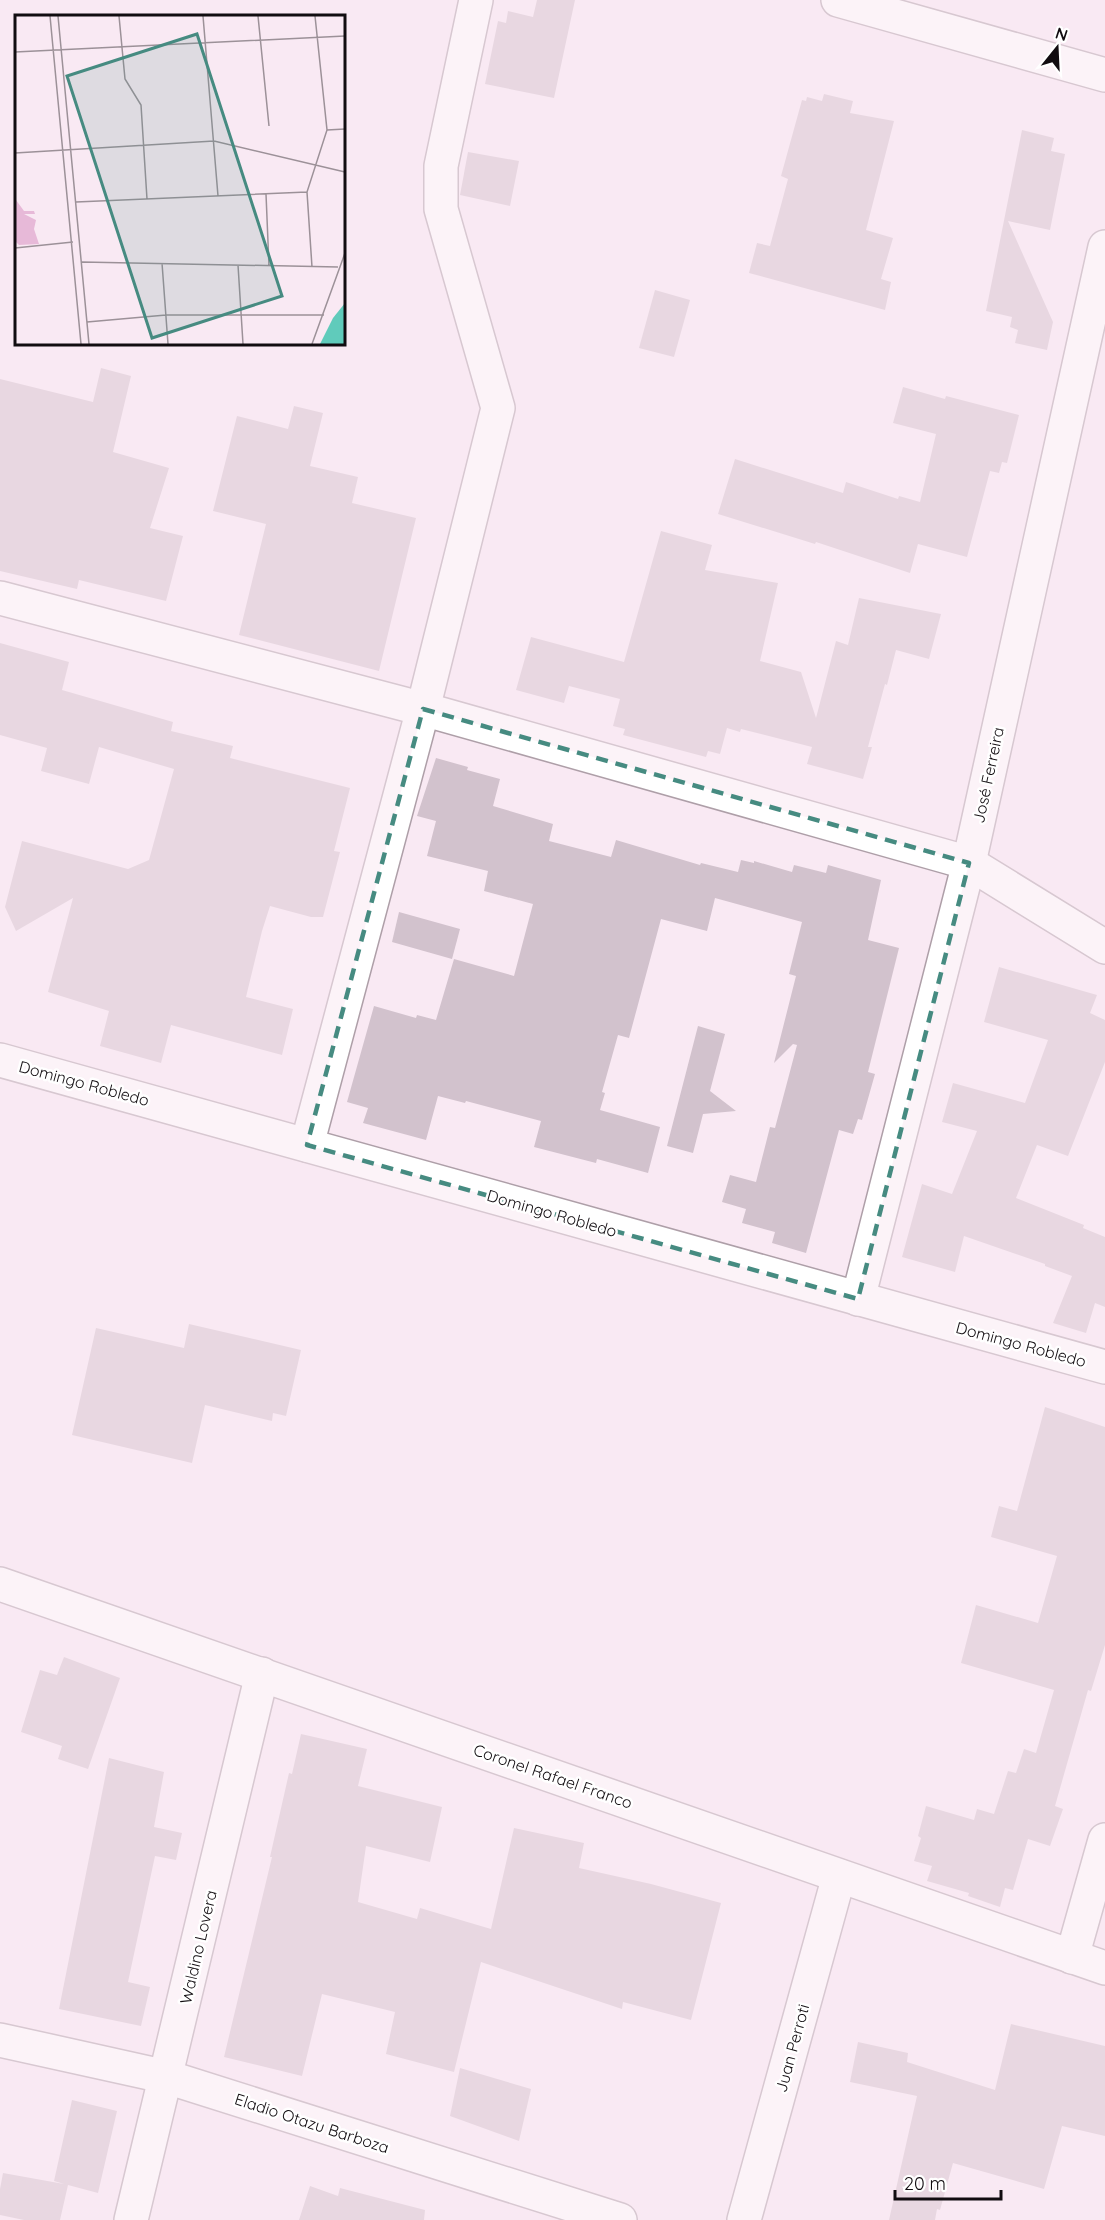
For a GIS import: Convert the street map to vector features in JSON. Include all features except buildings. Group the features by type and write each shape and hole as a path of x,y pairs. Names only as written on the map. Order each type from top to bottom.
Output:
{"street":[{"path":"307,1145 423,709 498,408 441,209 441,166 476,0"},
{"path":"838,0 1105,75"},
{"name":"José Ferreira","path":"858,1299 969,863 1105,247"},
{"path":"0,598 423,709 969,863 1105,947"},
{"name":"Domingo Robledo","path":"0,1060 1105,1367"},
{"name":"Coronel Rafael Franco","path":"0,1584 1105,1968"},
{"name":"Waldino Lovera","path":"131,2220 262,1674"},
{"path":"1072,1957 1105,1840"},
{"name":"Juan Perroti","path":"744,2220 839,1876"},
{"name":"Eladio Otazu Barboza","path":"0,2040 167,2077 620,2220"}],"highlighted area":[{"path":"423,709 969,863 858,1299 307,1145"}]}
